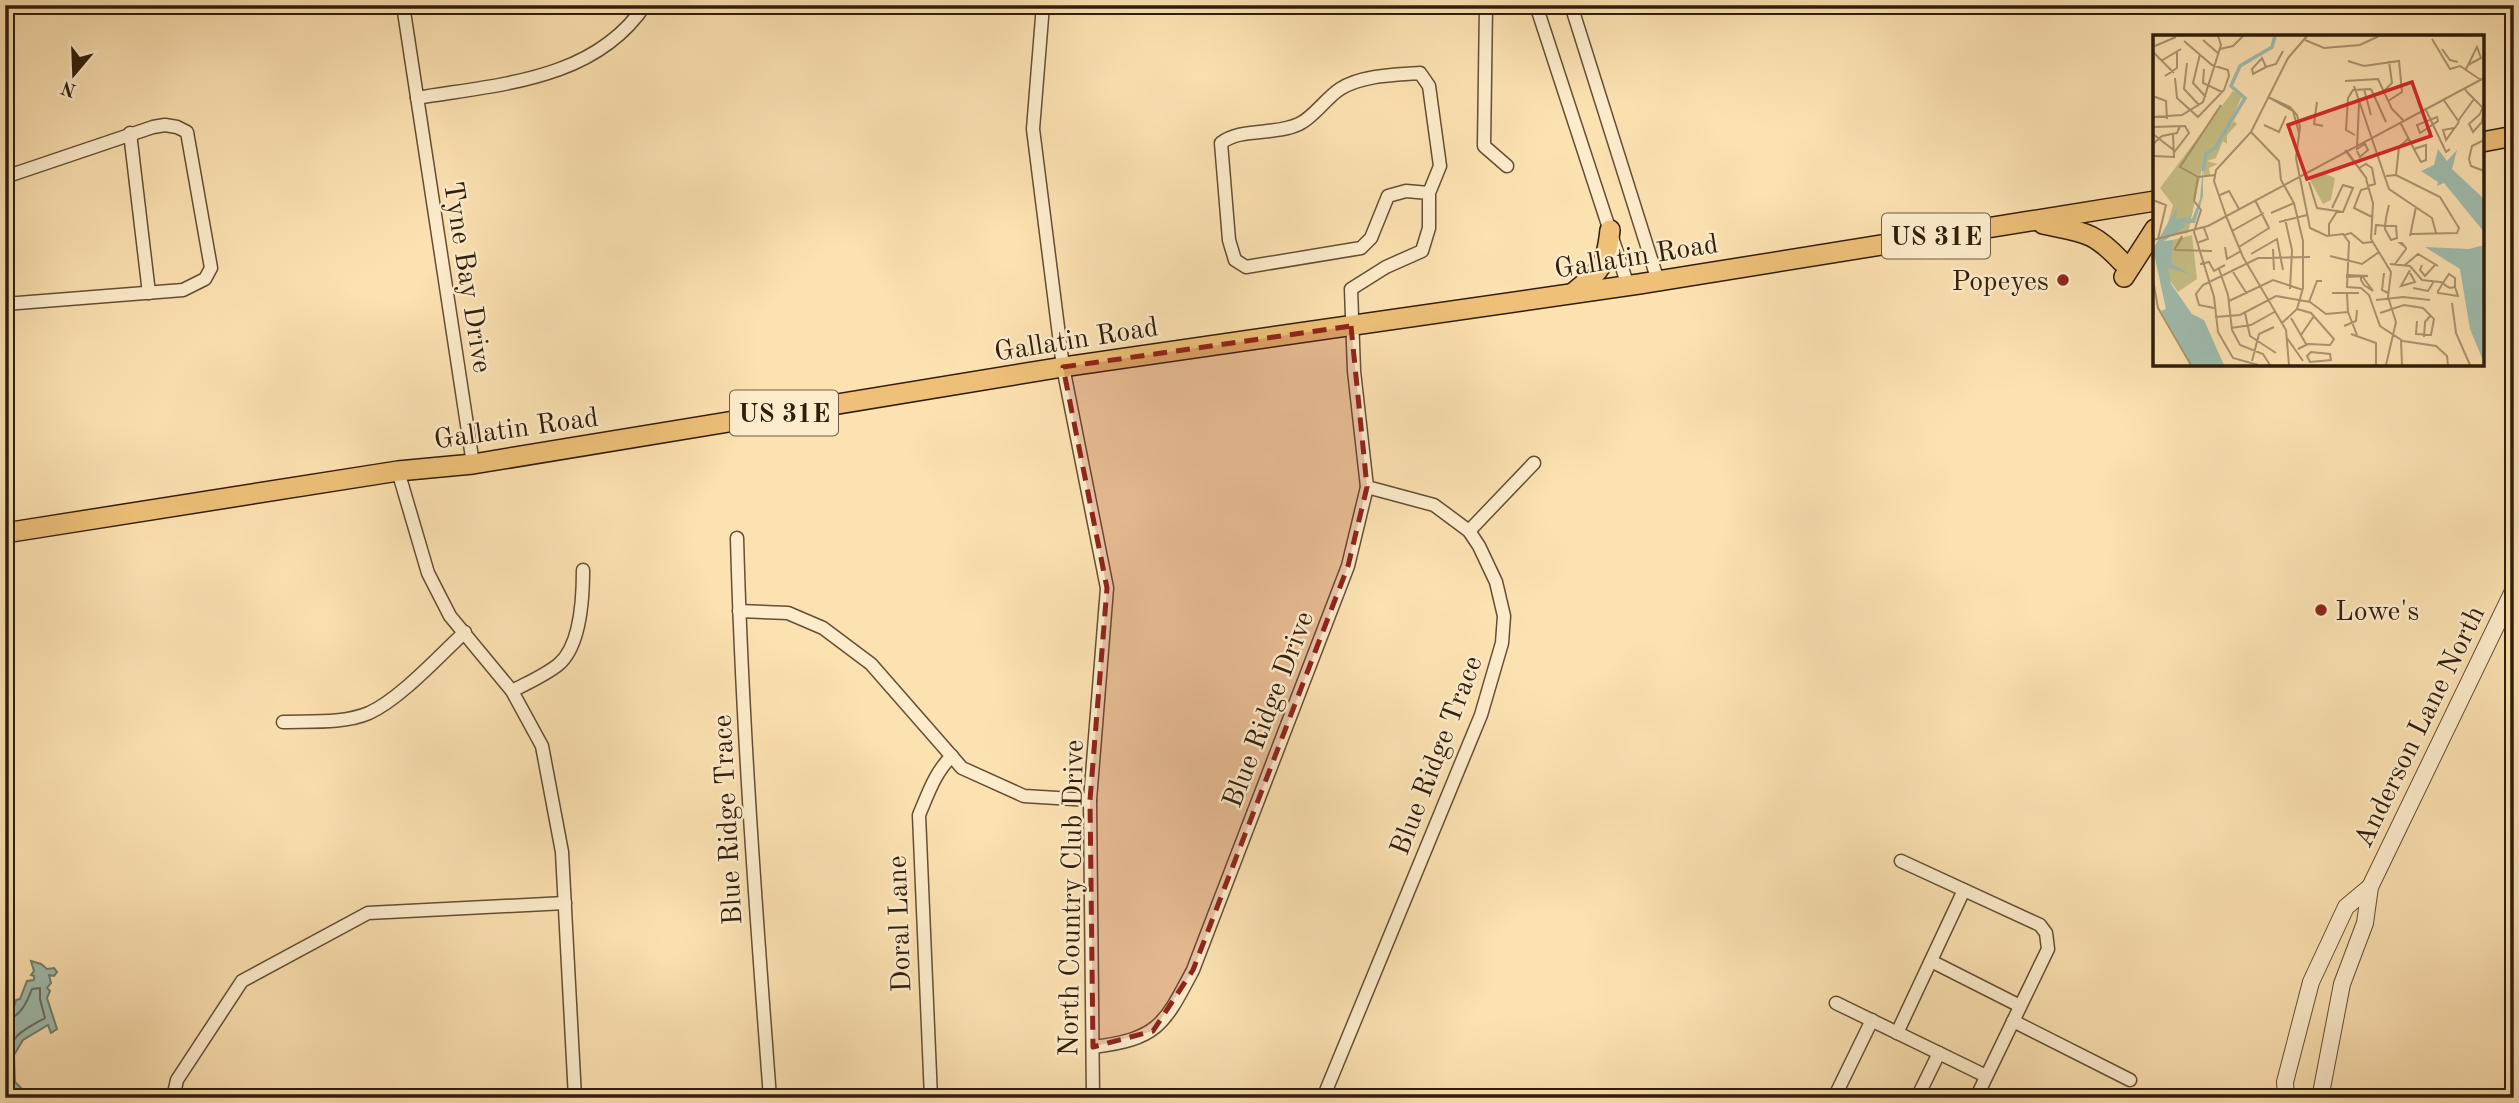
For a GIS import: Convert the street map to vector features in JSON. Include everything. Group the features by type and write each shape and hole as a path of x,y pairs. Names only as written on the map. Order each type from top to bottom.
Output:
{"main road":[{"path":"2484,142 2514,136"},
{"name":"Gallatin Road","path":"5,533 398,471 473,464 1063,367 1629,286 2153,201"},
{"path":"2031,221 2090,234 2105,244 2123,270 2153,232"},
{"path":"1572,294 1600,270 1608,250 1610,230"}],"street":[{"name":"Tyne Bay Drive","path":"403,5 473,464"},
{"path":"417,98 542,76 590,57 619,38 645,5"},
{"name":"North Country Club Drive","path":"1043,5 1033,129 1063,367 1107,588 1090,800 1093,1098"},
{"path":"1486,5 1484,146 1507,166"},
{"path":"1536,5 1629,286"},
{"path":"1571,5 1658,281"},
{"path":"1420,73 1429,86 1440,166 1429,193 1406,191 1388,196 1371,238 1361,248 1246,267 1235,260 1229,240 1221,143 1232,135 1258,133 1300,124 1342,88 1364,80 1420,73"},
{"path":"5,177 131,134 165,125 177,127 187,132 211,268 205,279 183,290 5,304"},
{"path":"131,134 149,293"},
{"name":"Blue Ridge Drive","path":"1093,1047 1123,1044 1153,1031 1173,1007 1193,970 1348,566 1367,487 1351,326 1351,289 1386,267 1422,251 1429,228 1429,193"},
{"path":"1469,531 1534,463"},
{"path":"398,471 428,573 450,616 512,691 542,746 562,852 575,1098"},
{"name":"Blue Ridge Trace","path":"1323,1098 1481,715 1502,643 1504,616 1496,582 1469,531 1434,505 1367,487"},
{"name":"Blue Ridge Trace","path":"737,538 739,611 769,1098"},
{"path":"512,691 561,663 574,639 582,603 583,570"},
{"name":"Anderson Lane North","path":"2322,1098 2342,984 2365,923 2370,887 2514,589"},
{"path":"739,611 788,613 822,628 871,664 962,768 1024,796 1090,800"},
{"path":"283,722 342,719 368,713 391,699 465,632"},
{"name":"Doral Lane","path":"931,1098 919,815 935,779 952,757"},
{"path":"1901,861 2040,925 2046,933 2048,949 1976,1098"},
{"name":"Anderson Lane North","path":"2286,1098 2285,1082 2311,982 2346,907 2370,887"},
{"path":"1897,1033 1964,890"},
{"path":"173,1098 177,1080 242,981 368,913 565,903"},
{"path":"1931,961 2020,1006"},
{"path":"1836,1003 1986,1076"},
{"path":"1834,1098 1872,1020"},
{"path":"2013,1021 2130,1080"},
{"path":"1917,1098 1939,1053"}],"highlighted area":[{"path":"1351,326 1367,487 1348,566 1193,970 1153,1031 1093,1047 1090,800 1107,588 1063,367"}],"water":[{"path":"31,961 47,969 54,968 57,972 54,976 49,975 51,983 47,988 50,991 47,998 57,1029 51,1033 48,1025 23,1040 14,1055 15,1082 31,1098 5,1098 5,1016 13,1010 16,1000 20,999 27,981 34,980 31,975 34,971"}],"place":[{"name":"Popeyes","path":"2063,280"},
{"name":"Lowe's","path":"2321,610"}]}
